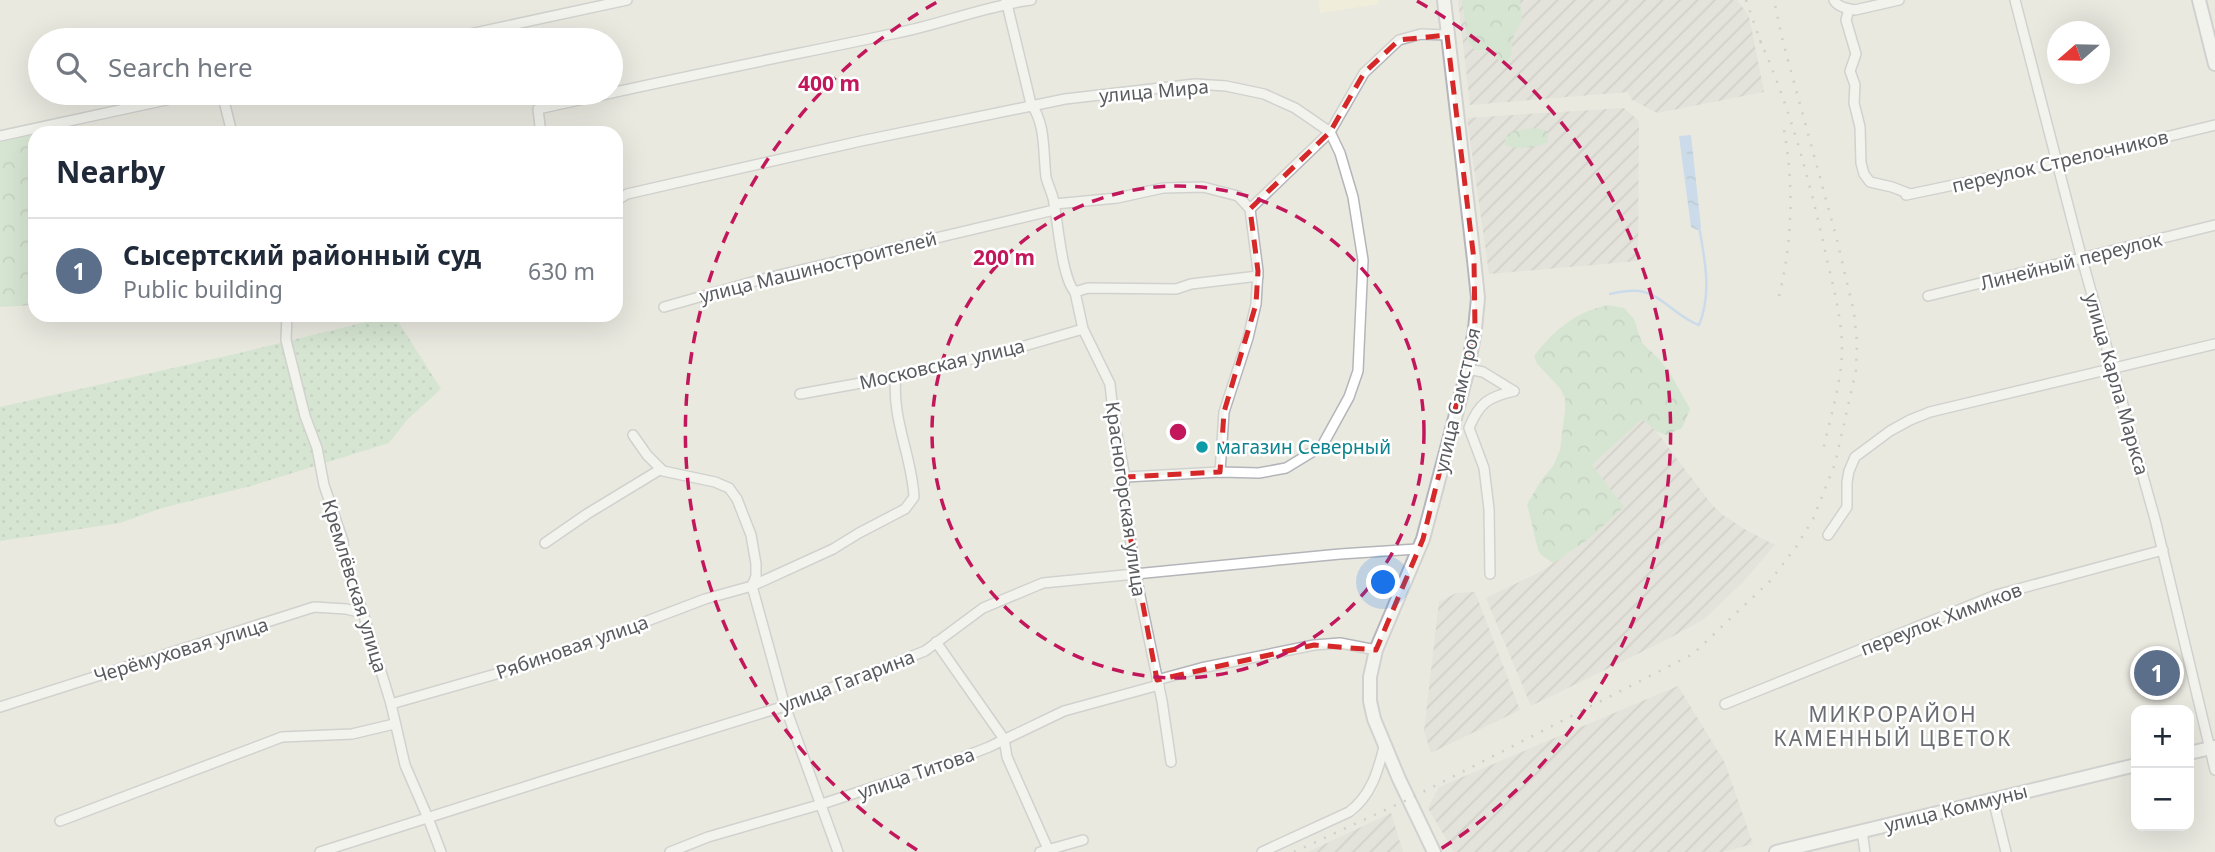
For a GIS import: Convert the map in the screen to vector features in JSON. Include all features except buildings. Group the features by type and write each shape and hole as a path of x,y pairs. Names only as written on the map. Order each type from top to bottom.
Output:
{"street":[{"path":"498,28 627,0"},
{"path":"623,90 900,33 1007,1 1031,0"},
{"name":"улица Самстроя","path":"1434,852 1384,747 1370,701 1370,677 1377,650 1423,539 1468,369 1475,329 1478,298 1444,0"},
{"path":"1833,0 1856,10 1899,0"},
{"name":"улица Карла Маркса","path":"2015,0 2082,259 2163,550 2212,747 2215,770"},
{"path":"2199,0 2215,64"},
{"name":"Красногорская улица","path":"1007,1 1031,104 1039,115 1047,181 1067,275 1075,292 1083,329 1110,384 1125,477 1124,502 1135,573 1158,682 1171,762"},
{"name":"переулок Стрелочников","path":"1849,9 1846,20 1856,54 1850,71 1855,85 1854,103 1860,127 1864,174 1870,182 1892,187 1908,195 2058,163 2215,125"},
{"path":"1220,472 1224,412 1256,304 1258,276 1250,209 1330,132 1364,73 1399,40 1421,34 1447,34"},
{"name":"улица Мира","path":"623,197 1031,104 1195,84 1226,86 1264,94 1295,108 1330,132"},
{"path":"42,126 141,105"},
{"path":"225,105 230,126"},
{"path":"540,126 538,109 556,105"},
{"path":"0,135 28,129"},
{"path":"1125,477 1220,472 1259,473 1286,468 1322,446 1349,397 1358,370 1363,260 1353,197 1340,153 1330,132"},
{"name":"улица Машиностроителей","path":"664,307 759,280 1054,207 1163,188 1203,187 1238,196 1250,209"},
{"name":"Линейный переулок","path":"1928,296 2215,225"},
{"path":"1075,292 1088,288 1176,289 1191,284 1258,276"},
{"name":"Кремлёвская улица","path":"287,322 286,340 295,380 317,448 324,485 343,541 344,560 391,704 405,765 441,852"},
{"name":"Московская улица","path":"800,394 1000,353 1083,329"},
{"path":"1828,535 1847,508 1847,482 1855,457 1910,419 2215,344"},
{"path":"1468,369 1483,372 1514,391 1488,399 1474,415 1469,428 1484,468 1489,509 1490,574"},
{"name":"Рябиновая улица","path":"391,704 545,660 705,599 752,586 833,549 905,509 914,497 914,483 896,407 894,393 897,376"},
{"path":"632,435 663,471 715,482 729,488 737,499 751,535 756,576 752,586 785,706 838,852"},
{"path":"545,542 661,469"},
{"name":"улица Гагарина","path":"320,852 785,706 925,651 983,608 1044,583 1417,549"},
{"name":"переулок Химиков","path":"1725,705 1996,595 2163,550"},
{"name":"Черёмуховая улица","path":"0,708 314,607 363,613"},
{"path":"936,642 1004,739 1007,757 1044,851 1083,840"},
{"name":"улица Титова","path":"670,852 708,837 822,804 953,761 1064,711 1201,668 1314,645 1339,643 1377,650"},
{"path":"60,821 282,737 352,734 394,724"},
{"path":"1262,852 1357,806 1376,778 1384,747"},
{"path":"2194,752 2212,747"},
{"name":"улица Коммуны","path":"1776,852 2131,766"},
{"path":"1993,799 2006,852"},
{"path":"1862,831 1865,852"}],"highlighted area":[{"path":"1447,35 1474,260 1475,329 1423,539 1376,650 1314,645 1157,680 1126,514 1125,477 1220,472 1224,412 1256,304 1258,271 1250,209 1330,132 1364,73 1399,40"}],"shaded area":[{"path":"1319,0 1378,0 1379,4 1320,13"},
{"path":"1458,0 1737,0 1749,16 1764,92 1657,113 1631,99 1628,92 1470,105"},
{"path":"1624,108 1639,121 1638,261 1489,274 1467,118"},
{"path":"1642,419 1656,431 1712,505 1746,530 1775,545 1743,582 1704,619 1531,706 1486,598 1540,572 1590,538 1623,507 1592,465"},
{"path":"1475,592 1520,710 1431,753 1424,731 1439,602 1456,593"},
{"path":"1678,686 1725,763 1753,844 1723,852 1454,852 1428,808 1439,787"},
{"path":"1391,813 1403,852 1308,852"}],"green space":[{"path":"1462,0 1520,0 1522,19 1513,38 1508,61 1501,62 1486,50 1475,50 1468,42"},
{"path":"1532,128 1546,130 1548,142 1526,148 1505,145 1505,136 1514,131"},
{"path":"28,136 28,305 0,307 0,142"},
{"path":"1608,305 1624,308 1634,319 1642,343 1670,373 1690,409 1682,428 1666,435 1656,431 1642,419 1592,465 1624,507 1590,538 1553,563 1538,550 1527,504 1553,466 1560,450 1565,398 1560,388 1537,364 1534,356 1566,323 1585,312"},
{"path":"366,322 398,322 441,389 407,420 389,443 251,486 162,508 120,523 0,541 0,407"}],"water":[{"path":"1691,135 1701,227 1697,230 1691,227 1679,136"}],"waterway":[{"path":"1610,294 1632,291 1647,293 1699,325 1706,289 1699,227"}],"railway":[{"path":"1746,0 1763,49"},
{"path":"1294,852 1409,799 1693,654 1770,581 1813,519 1835,464 1856,370 1857,343 1854,312 1836,236 1774,0"},
{"path":"1760,40 1799,148 1839,312 1841,366 1822,455"},
{"path":"1779,296 1787,254 1790,210 1789,167 1783,124"}],"place":[{"name":"магазин Северный","path":"1202,447"},
{"name":"Сысертский районный суд","path":"2157,673"}],"district":[{"name":"МИКРОРАЙОН КАМЕННЫЙ ЦВЕТОК","path":"1893,727"}]}
